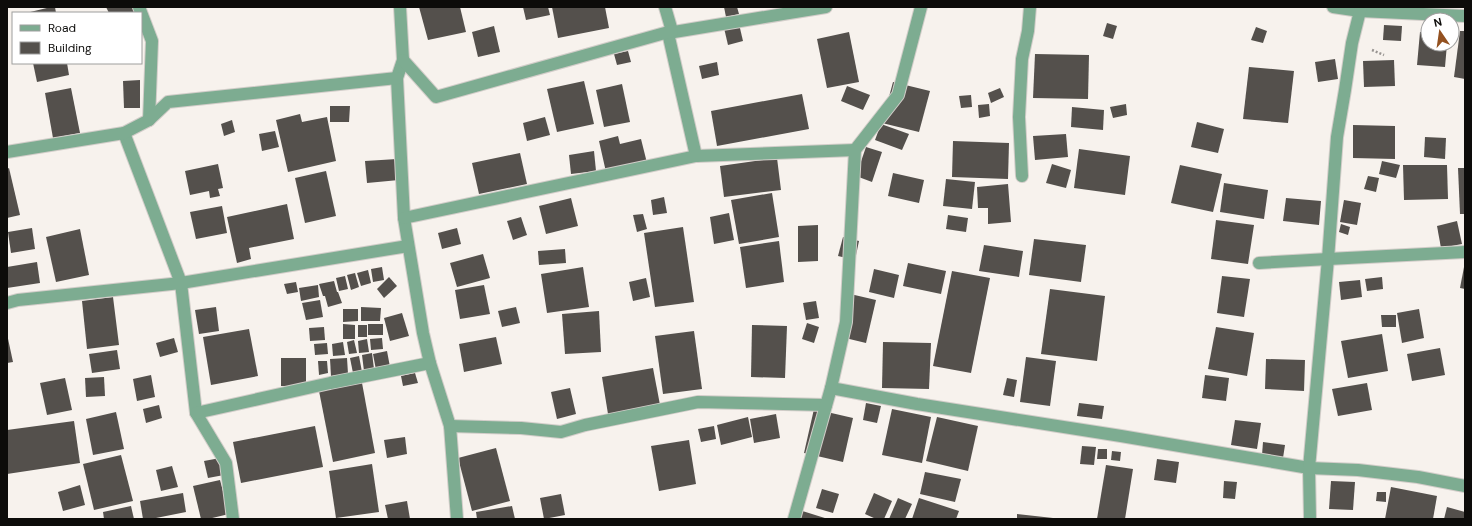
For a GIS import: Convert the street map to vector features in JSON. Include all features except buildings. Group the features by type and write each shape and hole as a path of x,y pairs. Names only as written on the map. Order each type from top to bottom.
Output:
{"street":[{"path":"400,7 403,60 397,78 404,218 423,333 430,363 450,426 457,519"},
{"path":"665,7 696,156"},
{"path":"403,60 436,97 670,32 826,7"},
{"path":"794,519 831,388 846,322 855,150 898,95 921,7"},
{"path":"1022,176 1019,117 1022,59 1028,31 1030,7"},
{"path":"1333,7 1465,16"},
{"path":"1310,519 1309,468 1328,258 1337,137 1346,90 1352,42 1361,9"},
{"path":"142,15 152,41 149,120"},
{"path":"7,152 124,133 149,120 168,102 397,78"},
{"path":"124,133 181,283 196,413 226,463 233,519"},
{"path":"404,218 696,156 855,150"},
{"path":"7,303 18,300 181,283 408,246"},
{"path":"1259,263 1328,258 1465,252"},
{"path":"196,413 330,383 430,363"},
{"path":"831,388 917,404 1121,436 1309,468 1358,470 1411,476 1465,486"},
{"path":"450,426 521,428 561,432 585,425 698,402 826,405"}]}
